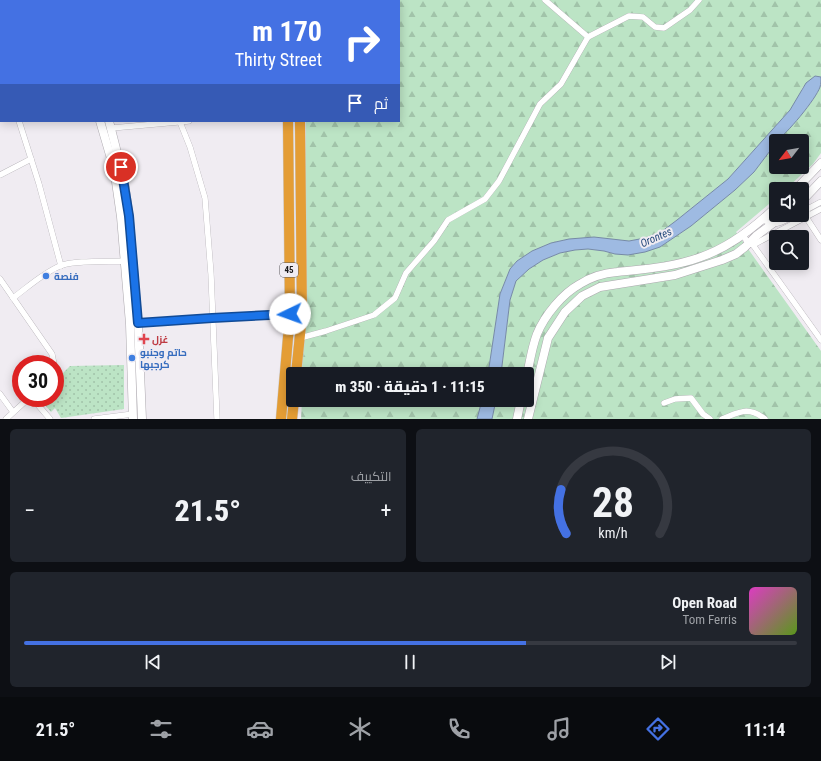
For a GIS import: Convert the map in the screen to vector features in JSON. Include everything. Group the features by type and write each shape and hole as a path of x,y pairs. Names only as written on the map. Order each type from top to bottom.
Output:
{"highway":[{"name":"45","path":"281,419 290,314 288,122"},
{"name":"45","path":"297,367 302,315 300,122"},
{"path":"292,419 293,407"}],"main road":[{"path":"100,122 125,216 138,323 142,419"},
{"path":"110,125 124,180 125,261 130,324 133,416"},
{"path":"803,182 821,163"},
{"path":"809,201 821,181"},
{"path":"529,367 538,333 547,316 561,300 580,284 605,274 669,266 700,258 720,249 743,235 769,214"},
{"path":"528,419 548,338 565,312 582,296 600,287 675,275 703,267 736,254 751,244 756,236 774,222"},
{"path":"517,419 520,407"}],"street":[{"path":"545,0 588,37"},
{"path":"300,338 374,315 395,298 406,273 434,241 448,220 485,199 499,181 540,104 561,84 588,37 629,16 643,16 655,27 664,28 690,10 699,0"},
{"path":"19,122 61,266"},
{"path":"110,125 180,122 190,147 205,198 217,419"},
{"path":"0,175 31,159"},
{"path":"809,207 821,202"},
{"path":"809,209 821,209"},
{"path":"809,218 821,240"},
{"path":"762,220 771,224 782,222"},
{"path":"751,244 784,222"},
{"path":"743,235 821,340"},
{"path":"14,298 51,271 61,266 70,264 125,261"},
{"path":"0,279 52,355"},
{"path":"138,323 290,314"},
{"path":"0,394 13,412"},
{"path":"664,403 675,399 691,398 703,414 710,419"},
{"path":"6,419 18,407"},
{"path":"40,407 50,419"},
{"path":"722,419 744,410 755,412 765,419"},
{"path":"94,419 133,416"}],"green space":[{"path":"400,0 821,0 821,77 815,76 802,88 800,95 790,110 728,179 661,232 645,238 629,241 569,239 551,243 532,251 517,261 510,269 500,294 489,367 302,367 306,122 400,122"},
{"path":"821,85 821,153 809,168 809,134 784,134 796,121 817,93"},
{"path":"769,152 769,174 802,174 794,182 769,182 769,204 736,232 821,351 821,419 492,419 495,407 534,407 534,367 502,367 510,300 516,281 529,269 543,260 560,253 588,249 615,254 660,247 691,226 735,190 754,172"},
{"path":"124,365 124,409 61,418 55,408 51,412 47,407 64,407 64,372 70,366"},
{"path":"302,407 480,407 477,419 301,419"}],"water":[{"name":"Orontes","path":"815,76 821,77 820,87 813,100 793,124 784,134 769,134 769,152 754,172 735,190 691,226 660,247 645,252 628,255 588,249 575,250 560,253 543,260 529,269 516,281 510,300 502,367 489,367 500,294 510,269 517,261 532,251 551,243 569,239 594,237 629,241 645,238 661,232 728,179 790,110 806,83"},
{"path":"480,407 495,407 492,419 477,419"}],"place":[{"name":"فنصة","path":"46,276"},
{"name":"غزل","path":"144,339"},
{"name":"حاتم وجنبو كرجبها","path":"132,358"}],"route":[{"path":"121,167 129,216 138,323 290,314"}]}
